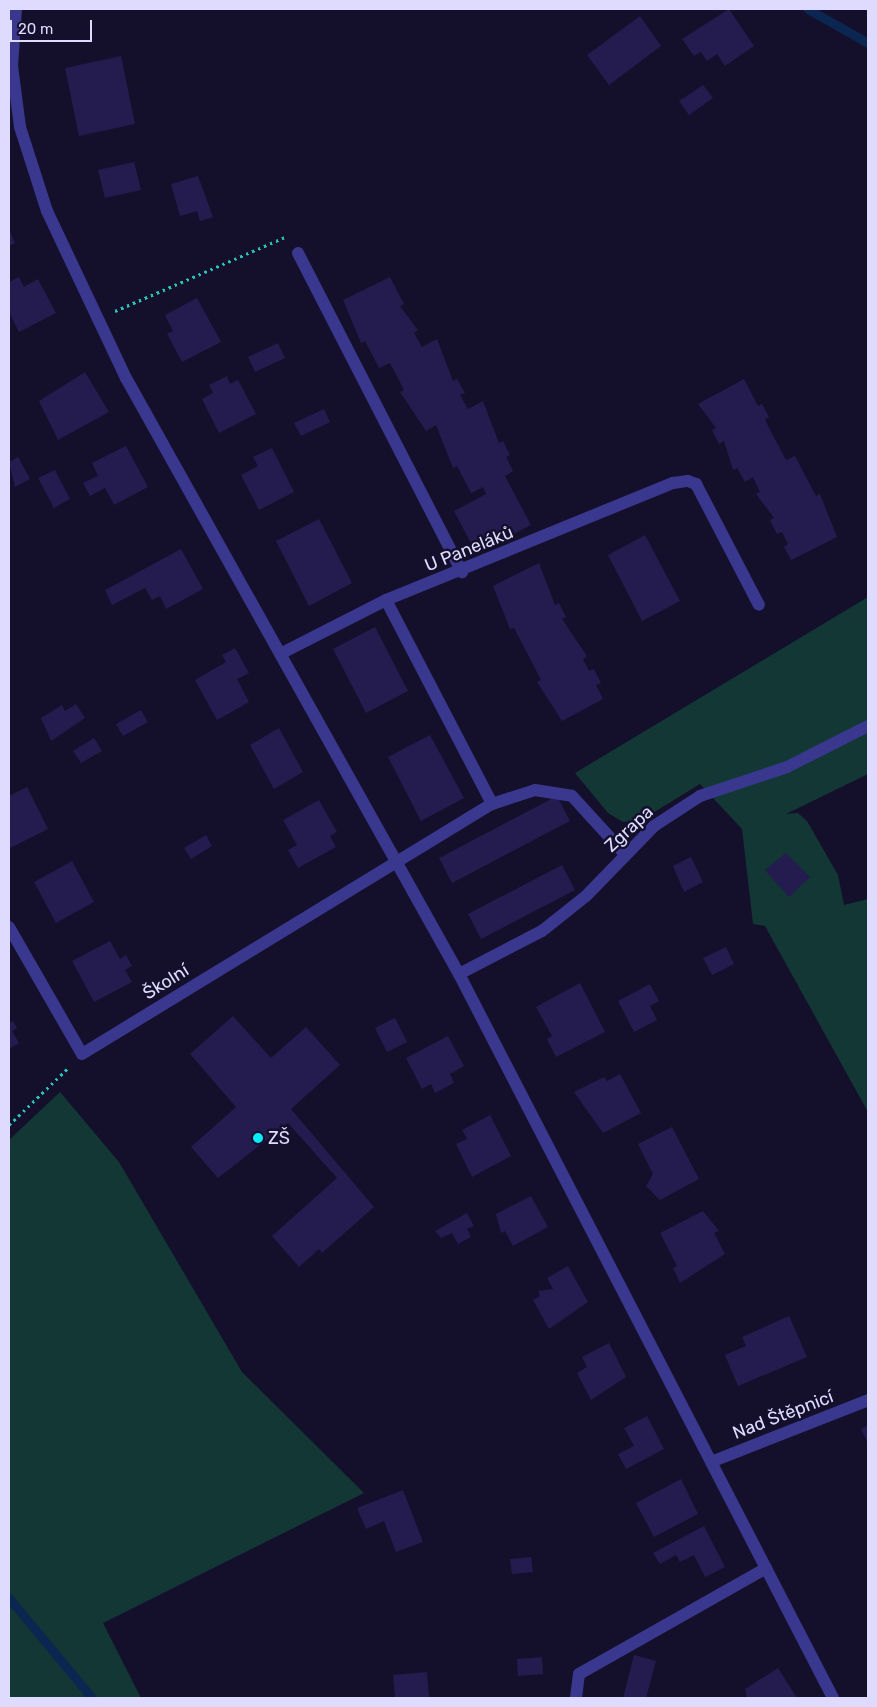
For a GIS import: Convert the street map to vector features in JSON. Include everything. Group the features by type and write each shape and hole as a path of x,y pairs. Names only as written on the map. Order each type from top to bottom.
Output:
{"street":[{"path":"16,9 12,66 20,127 47,211 126,378 282,654 393,861 458,974 833,1698"},
{"path":"298,253 462,572"},
{"name":"U Paneláků","path":"282,654 386,600 462,572 672,483 696,484 759,605"},
{"path":"386,600 492,804"},
{"name":"Zgrapa","path":"458,974 542,931 586,896 654,826 700,796 787,767 868,726"},
{"name":"Školní","path":"82,1054 393,861 492,804 535,790 564,793 572,796 625,854"},
{"path":"9,927 82,1054"},
{"name":"Nad Štěpnicí","path":"711,1462 868,1400"},
{"path":"576,1698 579,1674 766,1568"}],"path":[{"path":"98,319 284,236 298,253"},
{"path":"9,1125 82,1054"}],"green space":[{"path":"868,597 868,774 786,814 798,813 807,821 838,875 844,905 868,899 868,1112 765,926 753,924 742,829 700,784 643,819 623,822 608,813 575,773"},
{"path":"60,1092 119,1162 242,1372 364,1493 103,1623 141,1698 9,1698 9,1140"}],"building":[{"path":"729,9 754,46 725,66 717,54 707,61 701,52 694,56 682,39"},
{"path":"640,16 661,46 609,85 587,55"},
{"path":"121,56 135,124 79,136 65,68"},
{"path":"703,85 713,98 689,115 679,101"},
{"path":"134,162 141,190 105,198 98,170"},
{"path":"198,176 213,217 200,221 197,211 180,216 171,184"},
{"path":"9,229 15,243 9,246"},
{"path":"19,277 24,287 38,279 56,313 19,332 9,312 9,282"},
{"path":"390,277 404,304 400,306 418,330 414,333 422,347 437,339 453,381 457,379 465,393 460,395 468,409 483,401 499,443 503,441 510,455 506,457 513,471 505,476 531,525 476,553 454,511 486,494 483,487 471,493 457,466 453,468 436,425 426,431 400,392 404,390 390,363 379,368 365,341 361,343 343,300"},
{"path":"197,298 221,342 182,362 167,334 173,331 165,315"},
{"path":"278,343 285,358 255,372 248,357"},
{"path":"85,372 109,412 58,440 39,401"},
{"path":"227,376 230,384 238,380 256,414 219,433 202,399 213,393 209,385"},
{"path":"744,379 758,406 762,404 769,417 765,420 786,460 795,456 816,496 820,494 837,537 791,560 784,547 788,544 782,532 777,534 770,520 774,518 756,494 760,492 753,477 745,482 737,468 733,470 724,441 719,444 712,430 716,428 698,404"},
{"path":"324,409 330,422 301,436 294,423"},
{"path":"126,446 148,487 114,505 105,488 90,496 83,483 98,476 92,463"},
{"path":"272,448 294,492 259,510 241,475 258,466 253,457"},
{"path":"18,457 30,479 15,487 9,462"},
{"path":"55,470 70,499 54,508 38,478"},
{"path":"319,519 352,583 309,606 276,541"},
{"path":"645,535 680,601 642,621 608,555"},
{"path":"181,549 203,589 166,609 160,596 152,600 145,588 112,605 105,590"},
{"path":"539,563 555,605 559,603 566,617 562,619 587,656 583,659 589,671 594,669 601,683 596,685 603,699 562,721 537,682 541,680 514,628 510,629 493,586"},
{"path":"375,627 408,691 366,713 333,649"},
{"path":"235,648 249,673 237,679 249,702 217,720 195,680 226,662 222,655"},
{"path":"76,704 85,718 51,741 41,718 62,705 65,711"},
{"path":"141,710 148,722 123,736 116,724"},
{"path":"279,728 303,772 274,789 250,745"},
{"path":"430,735 464,798 421,821 388,757"},
{"path":"94,738 102,751 81,763 73,751"},
{"path":"27,787 48,829 10,848 9,796"},
{"path":"557,796 570,821 452,883 439,858"},
{"path":"319,800 337,832 330,836 336,847 298,868 288,850 297,845 283,820"},
{"path":"206,835 212,846 191,859 184,848"},
{"path":"786,853 810,877 789,897 765,870"},
{"path":"691,857 703,882 684,892 673,866"},
{"path":"72,861 94,902 56,923 34,882"},
{"path":"562,865 575,890 481,939 468,914"},
{"path":"110,941 120,959 126,955 132,966 125,970 132,982 94,1002 72,961"},
{"path":"726,947 734,964 712,975 703,958"},
{"path":"580,983 605,1032 556,1057 547,1039 552,1036 536,1007"},
{"path":"650,984 659,1001 650,1006 657,1020 634,1032 618,1001"},
{"path":"233,1016 271,1058 306,1027 340,1065 291,1109 374,1207 322,1253 319,1249 299,1267 272,1236 337,1178 288,1123 218,1178 191,1147 236,1107 190,1054"},
{"path":"395,1018 407,1042 387,1052 375,1028"},
{"path":"13,1021 17,1028 12,1031 19,1043 9,1049 9,1023"},
{"path":"448,1036 464,1066 450,1074 454,1083 435,1093 431,1084 422,1089 406,1058"},
{"path":"620,1074 641,1113 603,1133 574,1092 604,1077 607,1081"},
{"path":"490,1115 511,1156 472,1177 456,1144 467,1139 462,1130"},
{"path":"672,1127 699,1179 660,1200 646,1186 653,1174 638,1144"},
{"path":"531,1196 548,1227 513,1246 505,1231 501,1233 496,1214"},
{"path":"703,1211 719,1231 714,1233 725,1254 680,1283 673,1268 677,1266 660,1233"},
{"path":"467,1213 474,1226 467,1229 471,1237 458,1244 452,1233 441,1238 435,1231"},
{"path":"568,1266 588,1302 549,1329 533,1300 540,1296 538,1291 553,1289 547,1278"},
{"path":"789,1316 807,1357 738,1386 725,1355 746,1346 742,1337"},
{"path":"609,1343 626,1377 591,1400 577,1373 587,1367 582,1357"},
{"path":"647,1416 664,1449 626,1469 618,1454 634,1446 624,1428"},
{"path":"868,1425 868,1443 861,1429"},
{"path":"681,1479 698,1514 654,1537 636,1503"},
{"path":"403,1490 423,1542 396,1552 384,1521 366,1529 357,1508"},
{"path":"704,1526 725,1567 705,1577 694,1555 680,1562 676,1555 660,1564 653,1553"},
{"path":"531,1557 533,1572 512,1574 510,1559"},
{"path":"634,1655 656,1661 646,1698 623,1698"},
{"path":"542,1657 543,1674 518,1676 517,1659"},
{"path":"778,1668 797,1698 747,1698 745,1689"},
{"path":"427,1672 429,1698 395,1698 393,1675"}],"waterway":[{"path":"808,9 868,43"},
{"path":"9,1598 92,1698"}],"place":[{"name":"ZŠ","path":"258,1138"}]}
